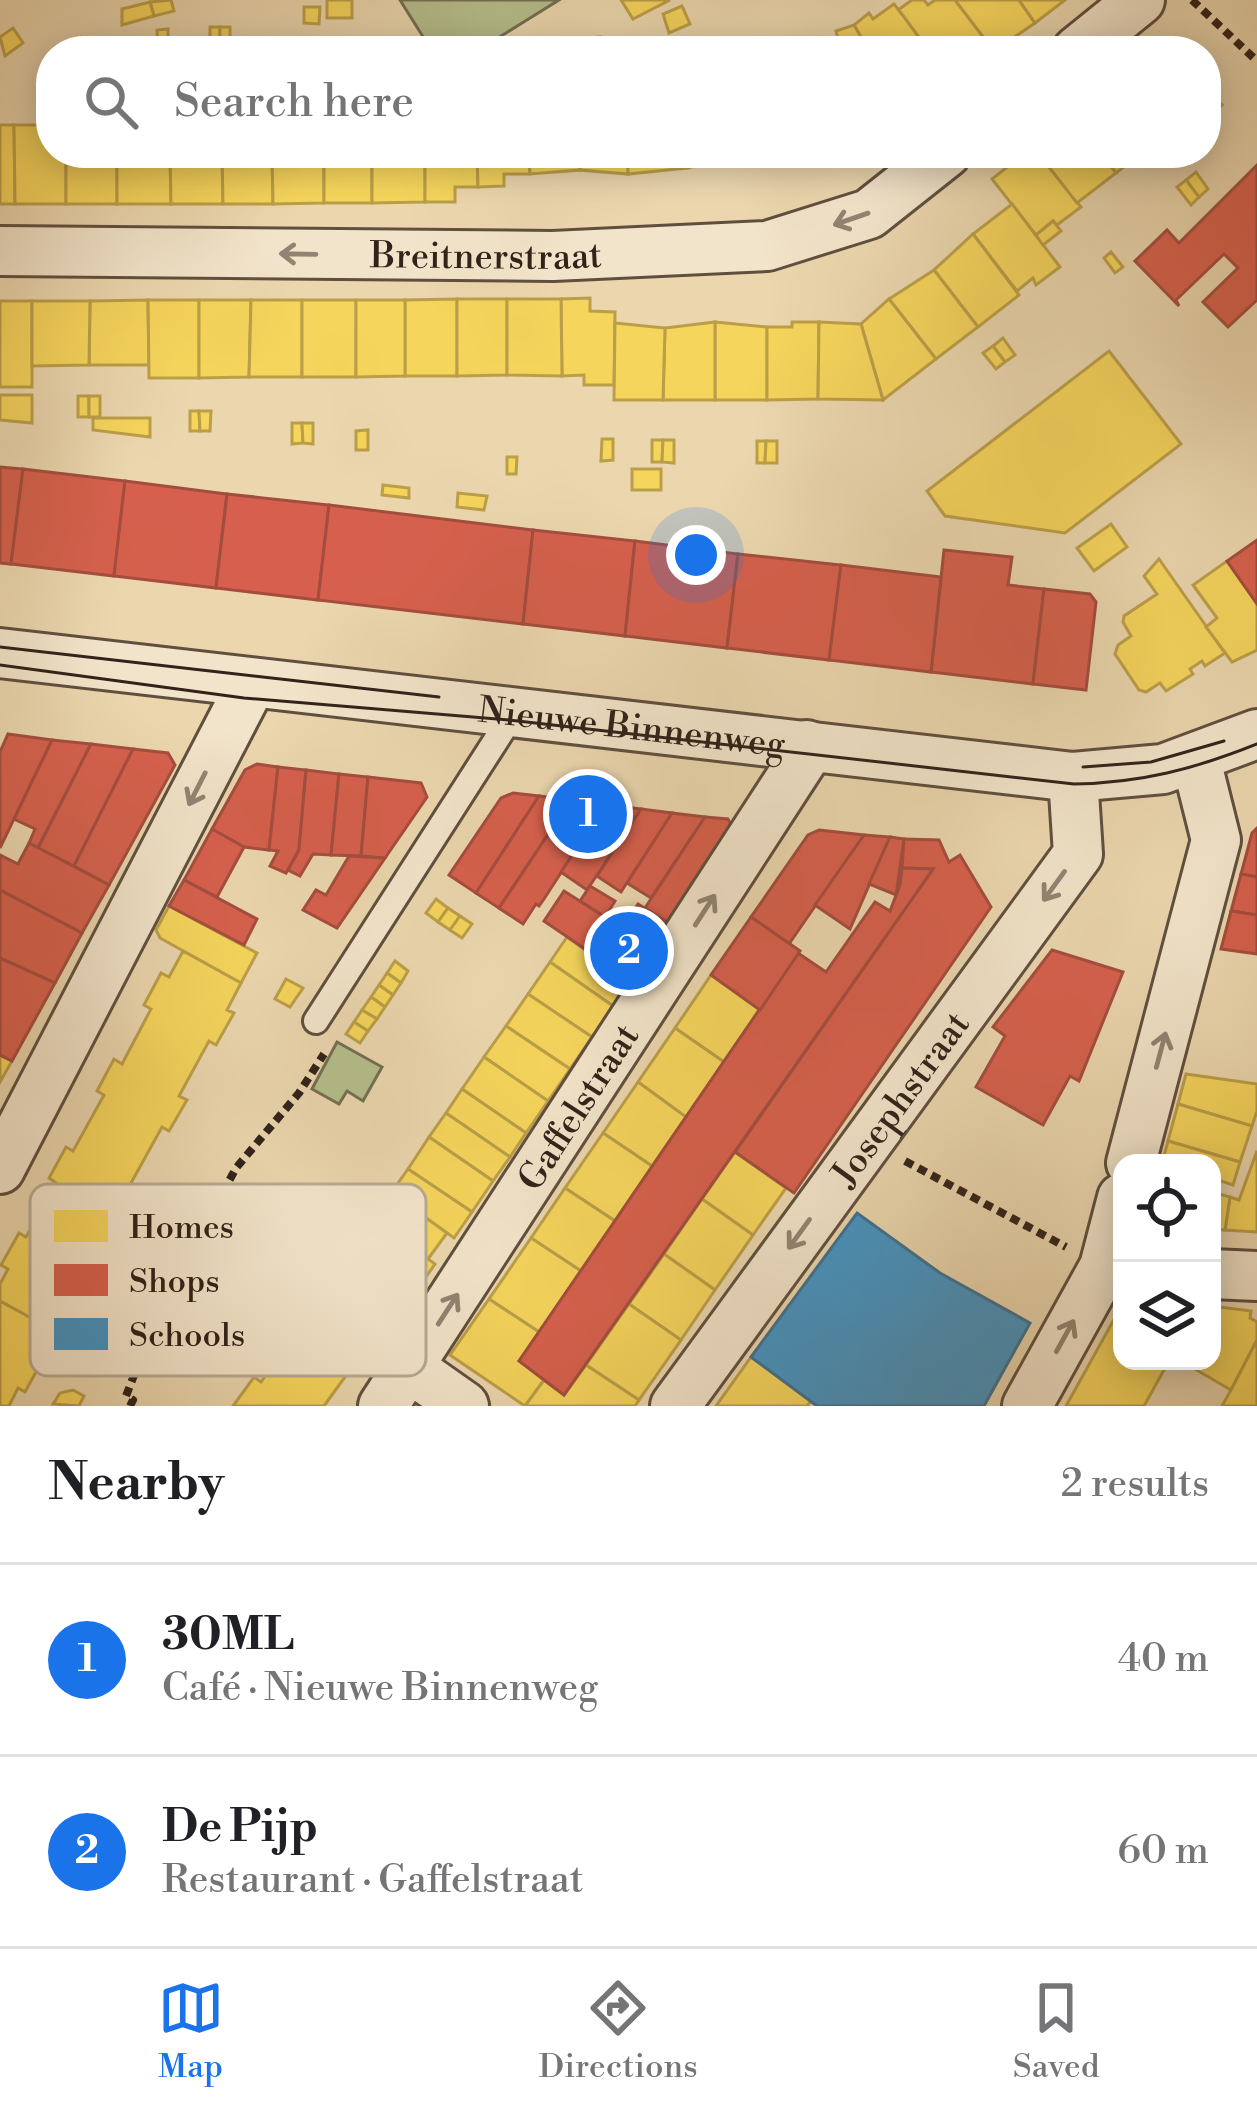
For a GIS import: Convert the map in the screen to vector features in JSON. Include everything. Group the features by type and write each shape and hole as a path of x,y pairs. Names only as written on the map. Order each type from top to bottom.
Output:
{"street":[{"path":"1095,36 1140,0"},
{"name":"Breitnerstraat","path":"0,251 553,256 767,246 868,214 927,168"},
{"name":"Nieuwe Binnenweg","path":"0,652 1073,777 1163,770 1257,734"},
{"path":"0,1169 244,698 246,683"},
{"name":"Gaffelstraat","path":"426,1342 807,746"},
{"path":"1133,1154 1216,840 1196,760"},
{"name":"Josephstraat","path":"675,1406 1078,854 1073,777"},
{"path":"1027,1406 1113,1268"},
{"path":"1221,1274 1257,1276"},
{"path":"397,1387 464,1406"}],"lane":[{"path":"316,1021 510,712"}],"path":[{"path":"1192,0 1257,61"},
{"path":"227,1184 325,1053"},
{"path":"867,1141 1113,1268"},
{"path":"130,1406 133,1400 126,1396 134,1376"}],"green space":[{"path":"400,0 559,0 501,36 423,36"},
{"path":"337,1042 382,1067 363,1101 347,1091 339,1104 312,1089"}],"building: Homes":[{"path":"171,0 174,11 154,16 150,2"},
{"path":"327,0 352,0 352,18 327,18"},
{"path":"621,0 670,0 633,19"},
{"path":"912,0 928,5 935,0 955,0 983,36 918,36 898,10"},
{"path":"955,0 1019,0 1035,23 1016,36 983,36"},
{"path":"1019,0 1065,0 1035,23"},
{"path":"150,2 154,16 122,25 122,9"},
{"path":"894,4 918,36 860,36 854,25 869,13 873,19"},
{"path":"682,6 690,24 669,33 663,14"},
{"path":"304,7 320,7 319,24 304,23"},
{"path":"854,25 860,36 837,36 836,31"},
{"path":"13,28 23,43 5,56 0,37"},
{"path":"0,125 14,125 15,204 0,204"},
{"path":"14,125 36,125 36,168 66,168 66,204 15,204"},
{"path":"66,168 117,168 117,204 66,204"},
{"path":"117,168 170,168 171,204 117,204"},
{"path":"170,168 222,168 223,204 171,204"},
{"path":"222,168 272,168 273,204 223,204"},
{"path":"272,168 324,168 324,203 273,204"},
{"path":"324,168 372,168 372,203 324,203"},
{"path":"372,168 425,168 425,202 372,203"},
{"path":"425,168 477,168 478,187 455,187 455,202 425,202"},
{"path":"477,168 530,168 530,174 504,174 504,186 478,187"},
{"path":"530,168 580,168 580,170 530,174"},
{"path":"628,168 628,174 580,170"},
{"path":"628,168 688,168 628,174"},
{"path":"1006,168 1050,168 1081,207 1036,235 992,179"},
{"path":"1050,168 1112,168 1116,173 1077,203"},
{"path":"1196,172 1208,189 1199,197 1186,180"},
{"path":"1186,180 1199,197 1191,205 1177,187"},
{"path":"1012,204 1060,267 1036,285 1033,278 1017,291 973,234"},
{"path":"1053,221 1061,231 1043,245 1036,235"},
{"path":"973,234 1019,295 978,327 934,270"},
{"path":"1111,252 1123,267 1115,273 1104,258"},
{"path":"934,270 978,327 936,359 889,299"},
{"path":"590,298 590,311 615,312 614,385 584,385 584,375 562,376 561,299"},
{"path":"457,299 457,376 405,376 405,300"},
{"path":"457,299 507,299 507,375 457,376"},
{"path":"507,299 561,299 562,376 507,375"},
{"path":"889,299 936,359 883,400 861,324"},
{"path":"148,300 149,365 89,365 90,301"},
{"path":"148,300 199,300 199,378 149,378"},
{"path":"199,300 251,300 249,377 199,378"},
{"path":"251,300 302,300 302,377 249,377"},
{"path":"302,300 356,300 356,377 302,377"},
{"path":"356,300 405,300 405,376 356,377"},
{"path":"0,301 32,301 32,387 0,387"},
{"path":"32,301 90,301 89,365 32,366"},
{"path":"715,322 767,327 767,400 715,400"},
{"path":"715,322 715,400 663,400 665,328"},
{"path":"792,322 819,322 818,399 767,400 767,327 792,327"},
{"path":"819,322 861,324 883,400 818,399"},
{"path":"615,323 665,328 663,400 614,400"},
{"path":"1003,338 1015,355 1005,362 993,346"},
{"path":"993,346 1005,362 996,369 983,353"},
{"path":"1109,351 1181,444 1065,533 945,516 927,491"},
{"path":"0,395 32,395 32,423 0,420"},
{"path":"78,396 89,396 89,417 78,417"},
{"path":"89,396 100,396 100,417 89,417"},
{"path":"190,411 199,411 200,431 190,431"},
{"path":"199,411 211,411 210,431 200,431"},
{"path":"93,418 150,418 150,437 93,430"},
{"path":"292,423 302,423 303,443 292,444"},
{"path":"302,423 313,423 313,444 303,443"},
{"path":"368,430 368,450 356,450 356,431"},
{"path":"602,439 613,439 613,460 601,461"},
{"path":"652,440 663,440 662,462 652,462"},
{"path":"663,440 674,440 674,463 662,462"},
{"path":"757,441 766,441 765,463 757,463"},
{"path":"766,441 777,441 777,463 765,463"},
{"path":"507,457 517,457 516,474 507,474"},
{"path":"632,469 661,469 661,490 632,490"},
{"path":"383,485 409,488 409,498 382,495"},
{"path":"458,493 487,496 484,510 457,507"},
{"path":"1111,524 1127,547 1094,571 1077,548"},
{"path":"1159,559 1225,653 1205,666 1202,661 1190,669 1193,674 1166,691 1160,683 1146,692 1139,690 1115,654 1118,645 1131,636 1124,616 1157,594 1144,576"},
{"path":"1227,561 1257,604 1257,650 1232,662 1206,627 1217,618 1193,585"},
{"path":"436,899 448,908 438,922 426,913"},
{"path":"169,906 257,953 241,983 160,938 156,930"},
{"path":"448,908 460,916 450,930 438,922"},
{"path":"460,916 472,924 462,938 450,930"},
{"path":"567,937 630,982 613,1006 550,962"},
{"path":"183,951 241,983 227,1010 234,1013 216,1045 209,1041 179,1096 187,1100 169,1131 162,1127 133,1184 55,1184 49,1178 66,1147 73,1151 104,1095 97,1091 114,1059 122,1064 151,1009 144,1005 161,973 169,977"},
{"path":"395,961 408,971 401,983 387,973"},
{"path":"550,962 613,1006 592,1037 528,994"},
{"path":"387,973 401,983 393,995 379,985"},
{"path":"711,975 760,1010 724,1062 675,1028"},
{"path":"286,979 303,988 290,1007 275,999"},
{"path":"379,985 393,995 385,1007 371,997"},
{"path":"528,994 592,1037 570,1069 506,1026"},
{"path":"371,997 385,1007 377,1019 362,1010"},
{"path":"362,1010 377,1019 368,1031 354,1022"},
{"path":"354,1022 368,1031 360,1043 346,1034"},
{"path":"506,1026 570,1069 548,1101 484,1057"},
{"path":"675,1028 724,1062 686,1117 638,1082"},
{"path":"0,1055 12,1061 0,1082"},
{"path":"484,1057 548,1101 526,1133 462,1089"},
{"path":"1186,1074 1257,1084 1252,1126 1178,1104"},
{"path":"638,1082 686,1117 652,1166 603,1133"},
{"path":"462,1089 526,1133 510,1157 446,1113"},
{"path":"1178,1104 1252,1126 1240,1162 1168,1141"},
{"path":"446,1113 510,1157 493,1181 429,1137"},
{"path":"603,1133 652,1166 615,1221 565,1188"},
{"path":"429,1137 493,1181 472,1212 408,1169"},
{"path":"1168,1141 1213,1154 1164,1154"},
{"path":"1257,1151 1257,1232 1225,1230 1230,1197 1239,1200"},
{"path":"735,1152 786,1188 753,1235 702,1199"},
{"path":"1221,1156 1240,1162 1233,1185 1221,1181"},
{"path":"408,1169 472,1212 454,1238 426,1218 426,1184 397,1184"},
{"path":"565,1188 615,1221 581,1271 531,1238"},
{"path":"1221,1194 1230,1197 1225,1230 1221,1230"},
{"path":"702,1199 753,1235 715,1290 664,1254"},
{"path":"426,1218 447,1233 428,1259 435,1264 426,1277"},
{"path":"30,1230 30,1317 0,1301 0,1284 8,1269 1,1265 19,1233 26,1237"},
{"path":"531,1238 581,1271 539,1332 489,1299"},
{"path":"664,1254 715,1290 681,1340 629,1304"},
{"path":"489,1299 539,1332 519,1361 544,1380 525,1406 450,1355"},
{"path":"0,1301 30,1317 30,1376 34,1376 25,1392 18,1388 9,1406 0,1406"},
{"path":"629,1304 681,1340 639,1400 586,1365"},
{"path":"1221,1307 1251,1311 1250,1318 1257,1322 1257,1340 1231,1390 1197,1370 1221,1370"},
{"path":"1113,1321 1113,1370 1164,1370 1144,1406 1066,1406"},
{"path":"1257,1340 1257,1406 1222,1406 1231,1390"},
{"path":"751,1357 811,1401 807,1406 716,1406"},
{"path":"586,1365 639,1400 635,1406 525,1406 544,1380 564,1395"},
{"path":"265,1376 346,1376 324,1406 233,1406 254,1377 261,1382"},
{"path":"73,1390 84,1396 79,1406 53,1404 60,1393"}],"building: Shops":[{"path":"1257,165 1257,300 1228,327 1203,302 1238,268 1224,254 1176,300 1179,306 1135,261 1167,230 1179,243"},
{"path":"0,467 23,469 11,564 0,563"},
{"path":"23,469 125,481 114,576 11,564"},
{"path":"125,481 227,494 216,588 114,576"},
{"path":"227,494 329,505 318,600 216,588"},
{"path":"329,505 533,530 523,624 318,600"},
{"path":"533,530 635,541 625,636 523,624"},
{"path":"1257,540 1257,604 1227,561"},
{"path":"635,541 738,554 727,648 625,636"},
{"path":"944,550 1012,557 1008,585 1044,589 1033,684 931,672"},
{"path":"738,554 841,565 829,660 727,648"},
{"path":"841,565 941,577 931,672 829,660"},
{"path":"1044,589 1090,594 1096,602 1086,690 1033,684"},
{"path":"8,734 52,740 0,848 0,752"},
{"path":"52,740 91,744 38,848 29,843 35,829 14,819"},
{"path":"91,744 133,749 74,866 38,848"},
{"path":"133,749 168,753 175,765 109,885 74,866"},
{"path":"257,764 278,767 269,850 244,847 212,829 245,770"},
{"path":"278,767 306,770 299,850 286,873 270,866 278,851 269,850"},
{"path":"306,770 339,774 331,855 313,854 300,876 288,870 299,850"},
{"path":"339,774 368,777 361,856 331,855"},
{"path":"368,777 421,783 427,797 385,858 361,856"},
{"path":"513,793 539,796 476,893 449,875 501,798"},
{"path":"539,796 571,800 499,908 476,893"},
{"path":"571,800 605,805 523,924 499,908"},
{"path":"605,805 641,809 587,890 561,872"},
{"path":"641,809 672,813 621,892 597,876"},
{"path":"672,813 705,817 651,898 627,883"},
{"path":"705,817 728,819 734,831 670,924 645,908"},
{"path":"1257,828 1257,877 1241,874"},
{"path":"212,829 244,847 217,897 184,880"},
{"path":"819,830 864,835 789,944 751,917 808,835"},
{"path":"864,835 890,837 850,929 815,905"},
{"path":"890,837 904,839 896,895 869,884"},
{"path":"904,839 939,840 949,862 960,855 991,907 794,1193 735,1152 933,869 902,868"},
{"path":"29,843 109,885 82,933 0,890 0,855 18,864"},
{"path":"349,856 385,858 337,928 303,910 316,890 326,895"},
{"path":"902,868 933,869 564,1395 519,1361 798,953 826,972 875,902 890,911"},
{"path":"1241,874 1257,877 1257,915 1231,911"},
{"path":"184,880 257,919 244,945 169,906"},
{"path":"590,886 615,901 605,917 580,901"},
{"path":"0,890 82,933 55,983 0,958"},
{"path":"564,891 622,928 638,904 670,924 631,980 544,921"},
{"path":"1231,911 1257,915 1257,954 1221,949"},
{"path":"751,917 800,951 760,1010 711,975"},
{"path":"1052,950 1123,972 1079,1081 1070,1076 1043,1125 976,1087 1005,1036 993,1027"},
{"path":"0,958 55,983 12,1061 0,1055"}],"building: Schools":[{"path":"857,1213 940,1273 1030,1323 984,1406 817,1406 751,1357"}],"tram line":[{"path":"0,647 439,697"},
{"path":"0,665 244,698 509,720 1074,784 1167,773 1257,744"},
{"path":"1083,767 1151,762 1224,741"}],"place":[{"name":"30ML","path":"588,814"},
{"name":"De Pijp","path":"629,951"}]}
